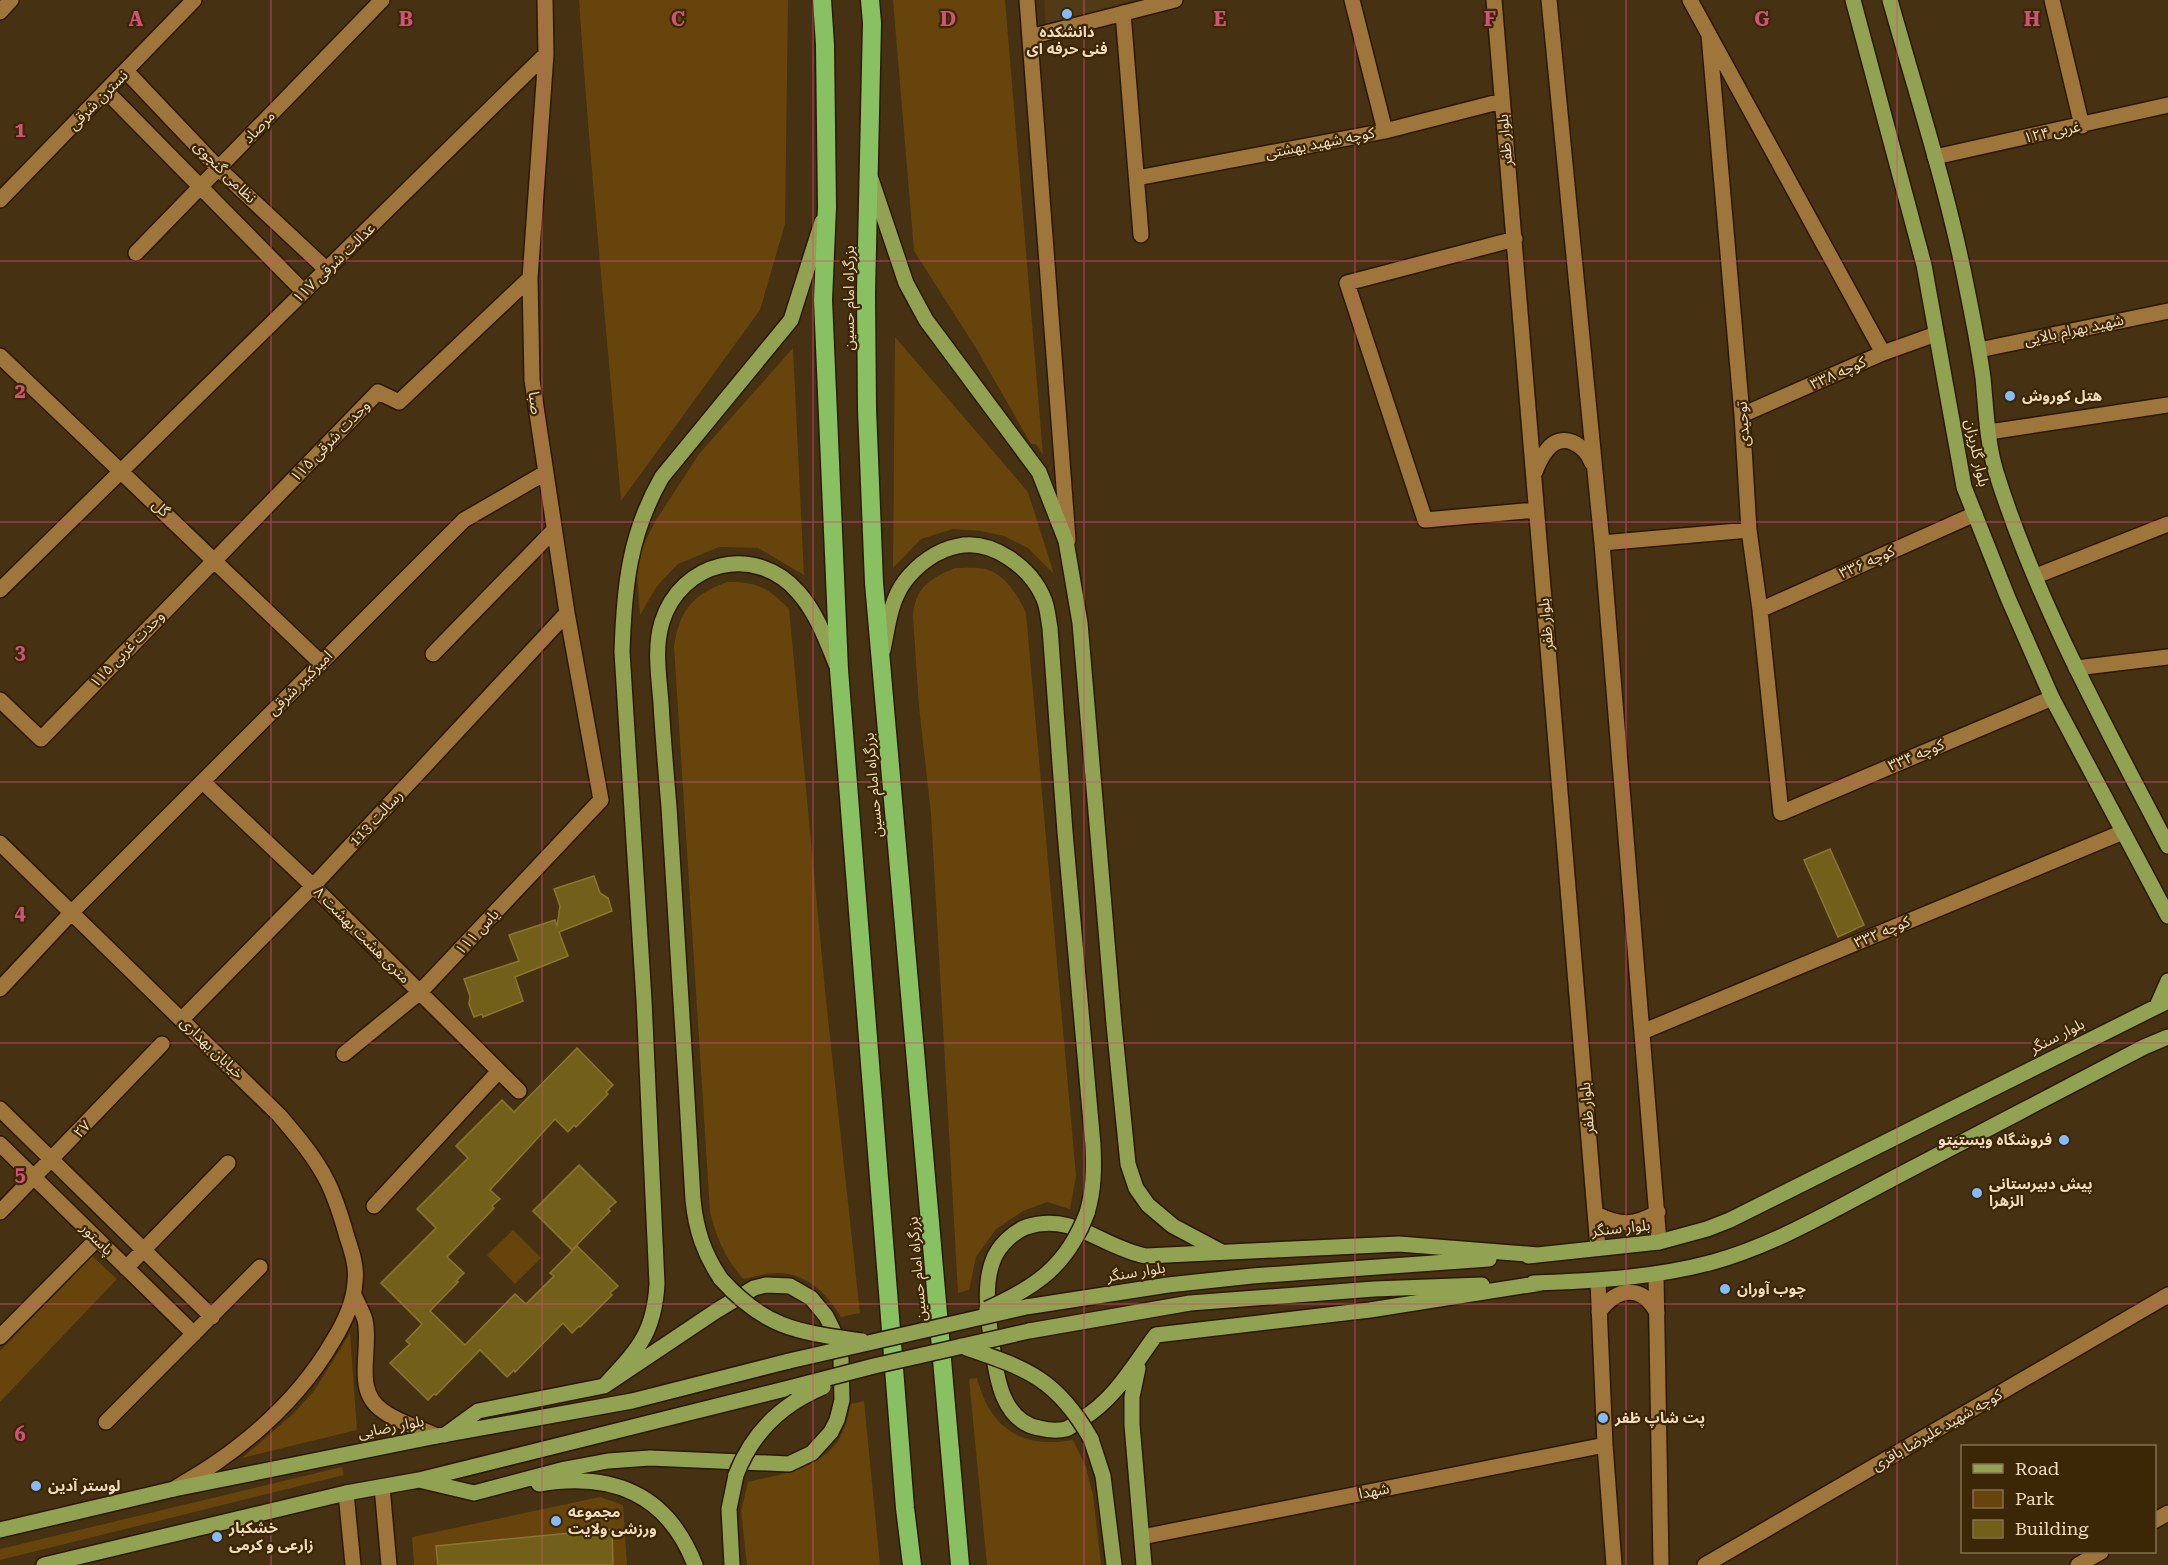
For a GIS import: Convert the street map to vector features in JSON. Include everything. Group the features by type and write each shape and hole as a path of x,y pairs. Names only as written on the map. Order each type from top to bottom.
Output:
{"highway":[{"name":"بزرگراه امام حسین","path":"822,0 825,45 827,207 823,300 839,670 903,1484 912,1565"},
{"name":"بزرگراه امام حسین","path":"870,0 872,22 866,293 867,410 874,583 960,1565"}],"main road":[{"name":"بلوار گلریزان","path":"1853,0 1924,265 1964,487 2008,598 2052,698 2168,916"},
{"name":"بلوار گلریزان","path":"1890,0 1935,157 1967,285 1996,470 2019,537 2076,668 2168,846"},
{"path":"868,170 906,283 926,320 1039,472 1066,541 1080,623 1128,1164 1136,1188 1148,1205 1173,1226 1222,1252"},
{"path":"604,1386 644,1339 654,1313 657,1284 644,1000 622,652 627,570 645,508 662,477 791,320 827,207"},
{"path":"881,662 893,601 906,580 940,551 960,545 980,546 999,553 1015,561 1030,575 1043,596 1050,628 1094,1180 1092,1197 1080,1232 1059,1264 1020,1293 960,1322"},
{"path":"839,670 818,621 798,592 765,569 747,564 731,563 712,567 694,577 678,591 668,606 661,624 657,658 671,840 693,1200 701,1242 721,1279 753,1310 782,1325 809,1333 870,1342"},
{"path":"2162,1004 2168,981"},
{"name":"بلوار سنگر","path":"960,1322 1026,1307 1168,1285 1252,1276 1538,1255 1659,1242 1707,1229 1753,1210 2162,1004"},
{"path":"44,1565 346,1493 419,1480 874,1366 1029,1331 1190,1303 1374,1289 1598,1281 1656,1274 1712,1263 1768,1242 1827,1214 2144,1047 2168,1037"},
{"path":"2144,1047 2168,1047"},
{"path":"1538,1255 1399,1244 1163,1257 1146,1256 1132,1254 1063,1223 1042,1223 1023,1228 1004,1243 994,1258 988,1284 989,1326 997,1377 1009,1408 1019,1419 1032,1427 1049,1430 1067,1429 1094,1412 1110,1397 1125,1380 1156,1335 1381,1309 1542,1283"},
{"path":"441,1435 478,1411 604,1386 754,1288 779,1284 790,1286 811,1298 826,1316 833,1330 842,1359 843,1386 840,1410 831,1432 812,1453 789,1464 650,1458 608,1461 565,1468 474,1493"},
{"name":"بلوار رضایی","path":"0,1530 174,1489 441,1435 632,1401 789,1361 960,1322"},
{"path":"961,1346 1025,1370 1049,1385 1077,1414 1091,1438 1103,1476 1114,1565"},
{"path":"1141,1355 1134,1381 1132,1410 1144,1565"},
{"path":"732,1565 729,1509 742,1458 759,1432 785,1407 813,1391 874,1366"},
{"path":"419,1480 474,1493 556,1481 602,1481 648,1500 674,1526 695,1565"}],"street":[{"path":"0,12 11,0"},
{"name":"نسترن شرقی","path":"0,200 194,0"},
{"name":"مرصاد","path":"136,254 382,0"},
{"name":"صبا","path":"545,0 546,54 530,278 532,380 567,613 602,800"},
{"path":"1027,0 1069,555"},
{"path":"1030,37 1175,0"},
{"path":"1352,0 1384,131"},
{"name":"بلوار ظفر","path":"1494,0 1598,1248"},
{"path":"1549,0 1602,543 1659,1242"},
{"path":"1690,0 1882,353"},
{"path":"2052,0 2082,126"},
{"path":"1123,13 1141,235"},
{"name":"توحیدی","path":"1709,35 1742,416 1749,530 1760,610 1780,813"},
{"name":"۱۱۷ عدالت شرقی","path":"0,590 546,54"},
{"name":"نظامی گنجوی","path":"126,71 219,169 327,270"},
{"name":"نظامی گنجوی","path":"106,91 304,292"},
{"name":"کوچه شهید بهشتی","path":"1137,178 1384,131 1502,101"},
{"name":"۱۲۴ غربی","path":"1935,157 2168,105"},
{"path":"1515,239 1347,283 1425,520 1536,510"},
{"name":"۱۱۵ وحدت شرقی","path":"214,559 378,392 399,402 530,278"},
{"name":"شهید بهرام بالایی","path":"1979,350 2168,310"},
{"name":"کوچه ۳۳۸","path":"1742,416 1882,353 1936,334"},
{"name":"گل","path":"0,356 320,662"},
{"path":"1989,432 2168,405"},
{"path":"1534,472 1546,450 1552,444 1563,441 1574,441 1581,446 1588,454 1594,469"},
{"name":"امیرکبیر شرقی","path":"0,989 71,913 464,520 545,473"},
{"name":"کوچه ۳۳۶","path":"1760,610 1975,514"},
{"path":"2036,576 2168,524"},
{"path":"433,654 554,530"},
{"path":"1602,543 1749,530"},
{"name":"۱۱۵ وحدت غربی","path":"0,700 41,739 214,559"},
{"name":"رسالت 113","path":"182,1019 313,886 567,613"},
{"path":"2076,668 2168,657"},
{"name":"کوچه ۳۳۴","path":"1780,813 2052,698"},
{"name":"۸ متری هشت بهشت","path":"203,782 313,886 519,1091"},
{"name":"یاس ۱۱۱","path":"344,1054 420,992 602,800"},
{"name":"کوچه ۳۳۲","path":"1642,1032 2123,831"},
{"name":"خیابان بهداری","path":"0,843 279,1115 303,1143 328,1182 353,1258 356,1279 354,1295 341,1329 301,1388 271,1419 242,1444 174,1489"},
{"name":"۲۷","path":"0,1212 162,1044"},
{"path":"374,1206 498,1072"},
{"path":"0,1109 212,1317"},
{"name":"پاستور","path":"0,1144 194,1334"},
{"path":"126,1268 228,1163"},
{"path":"1596,1214 1611,1221 1628,1223 1643,1220 1658,1212"},
{"path":"0,1337 97,1239"},
{"path":"106,1422 260,1267"},
{"path":"1656,1274 1661,1565"},
{"path":"1598,1281 1605,1445 1614,1565"},
{"path":"1599,1312 1614,1296 1634,1293 1651,1301 1657,1313"},
{"name":"خیابان بهداری","path":"354,1295 365,1320 367,1344 364,1376 369,1395 380,1409 391,1417 441,1435"},
{"name":"کوچه شهید علیرضا باقری","path":"1705,1565 2168,1295"},
{"name":"شهدا","path":"1142,1537 1605,1445"},
{"path":"382,1487 389,1565"},
{"path":"346,1493 353,1565"},
{"path":"2078,1565 2098,1553"}],"shaded area":[{"name":"دانشکده فنی حرفه ای","path":"1044,0 1133,0 1046,27"}],"green space":[{"path":"579,0 788,0 785,224 760,310 621,501 593,188"},
{"path":"893,0 1005,0 1043,455 1036,444 1031,444 976,348 914,251"},
{"path":"895,337 1028,492 1054,574 1028,548 1004,536 981,531 953,529 921,539 893,568"},
{"path":"793,348 804,575 758,548 719,547 678,564 657,586 640,615 636,560 656,520 699,454"},
{"path":"955,568 984,569 999,575 1013,590 1026,613 1076,1176 1070,1209 1047,1202 1023,1211 996,1229 976,1257 969,1290 958,1293 931,814 919,707 913,617 916,599 925,586 938,576"},
{"path":"727,582 747,583 761,587 789,609 826,1000 860,1313 841,1317 822,1293 797,1276 772,1273 743,1279 722,1248 710,1212 674,647 679,623 689,606 705,593"},
{"path":"513,1230 541,1258 515,1284 487,1255"},
{"path":"92,1256 117,1279 0,1402 0,1351"},
{"path":"350,1333 357,1430 242,1458 293,1414 314,1391"},
{"path":"977,1378 990,1410 1010,1431 1023,1438 1038,1441 1073,1440 1086,1467 1093,1495 1101,1565 987,1565 969,1379"},
{"path":"864,1401 880,1565 747,1565 741,1511 748,1482 802,1468 821,1457 838,1440 844,1429 851,1404"},
{"path":"342,1467 344,1475 0,1560 0,1549"},
{"name":"مجموعه ورزشی ولایت","path":"600,1497 623,1505 627,1565 414,1565 412,1537"}],"building":[{"path":"1830,849 1864,925 1838,937 1804,860"},
{"path":"594,876 600,893 608,898 612,911 559,932 568,956 515,977 523,1001 483,1017 482,1014 474,1017 464,979 519,961 509,935 555,920 557,926 560,906 554,889"},
{"path":"577,1048 613,1085 606,1092 608,1094 576,1127 574,1125 568,1132 555,1119 490,1190 500,1199 447,1257 464,1273 430,1311 465,1345 515,1294 526,1304 554,1276 550,1273 577,1246 618,1286 580,1327 572,1333 563,1323 515,1372 514,1370 507,1377 480,1350 436,1395 434,1394 428,1400 390,1363 410,1344 406,1341 422,1324 381,1283 436,1228 417,1209 468,1158 456,1146 502,1100 514,1112"},
{"path":"579,1165 616,1202 572,1250 533,1211"},
{"path":"612,1529 613,1565 438,1565 436,1546"}],"place":[{"name":"دانشکده فنی حرفه ای","path":"1067,14"},
{"name":"هتل کوروش","path":"2010,396"},
{"name":"فروشگاه ویستیتو","path":"2064,1140"},
{"name":"پیش دبیرستانی الزهرا","path":"1977,1193"},
{"name":"چوب آوران","path":"1725,1289"},
{"name":"پت شاپ ظفر","path":"1603,1418"},
{"name":"لوستر آدین","path":"36,1486"},
{"name":"مجموعه ورزشی ولایت","path":"556,1521"},
{"name":"خشکبار زارعی و کرمی","path":"217,1537"}]}
